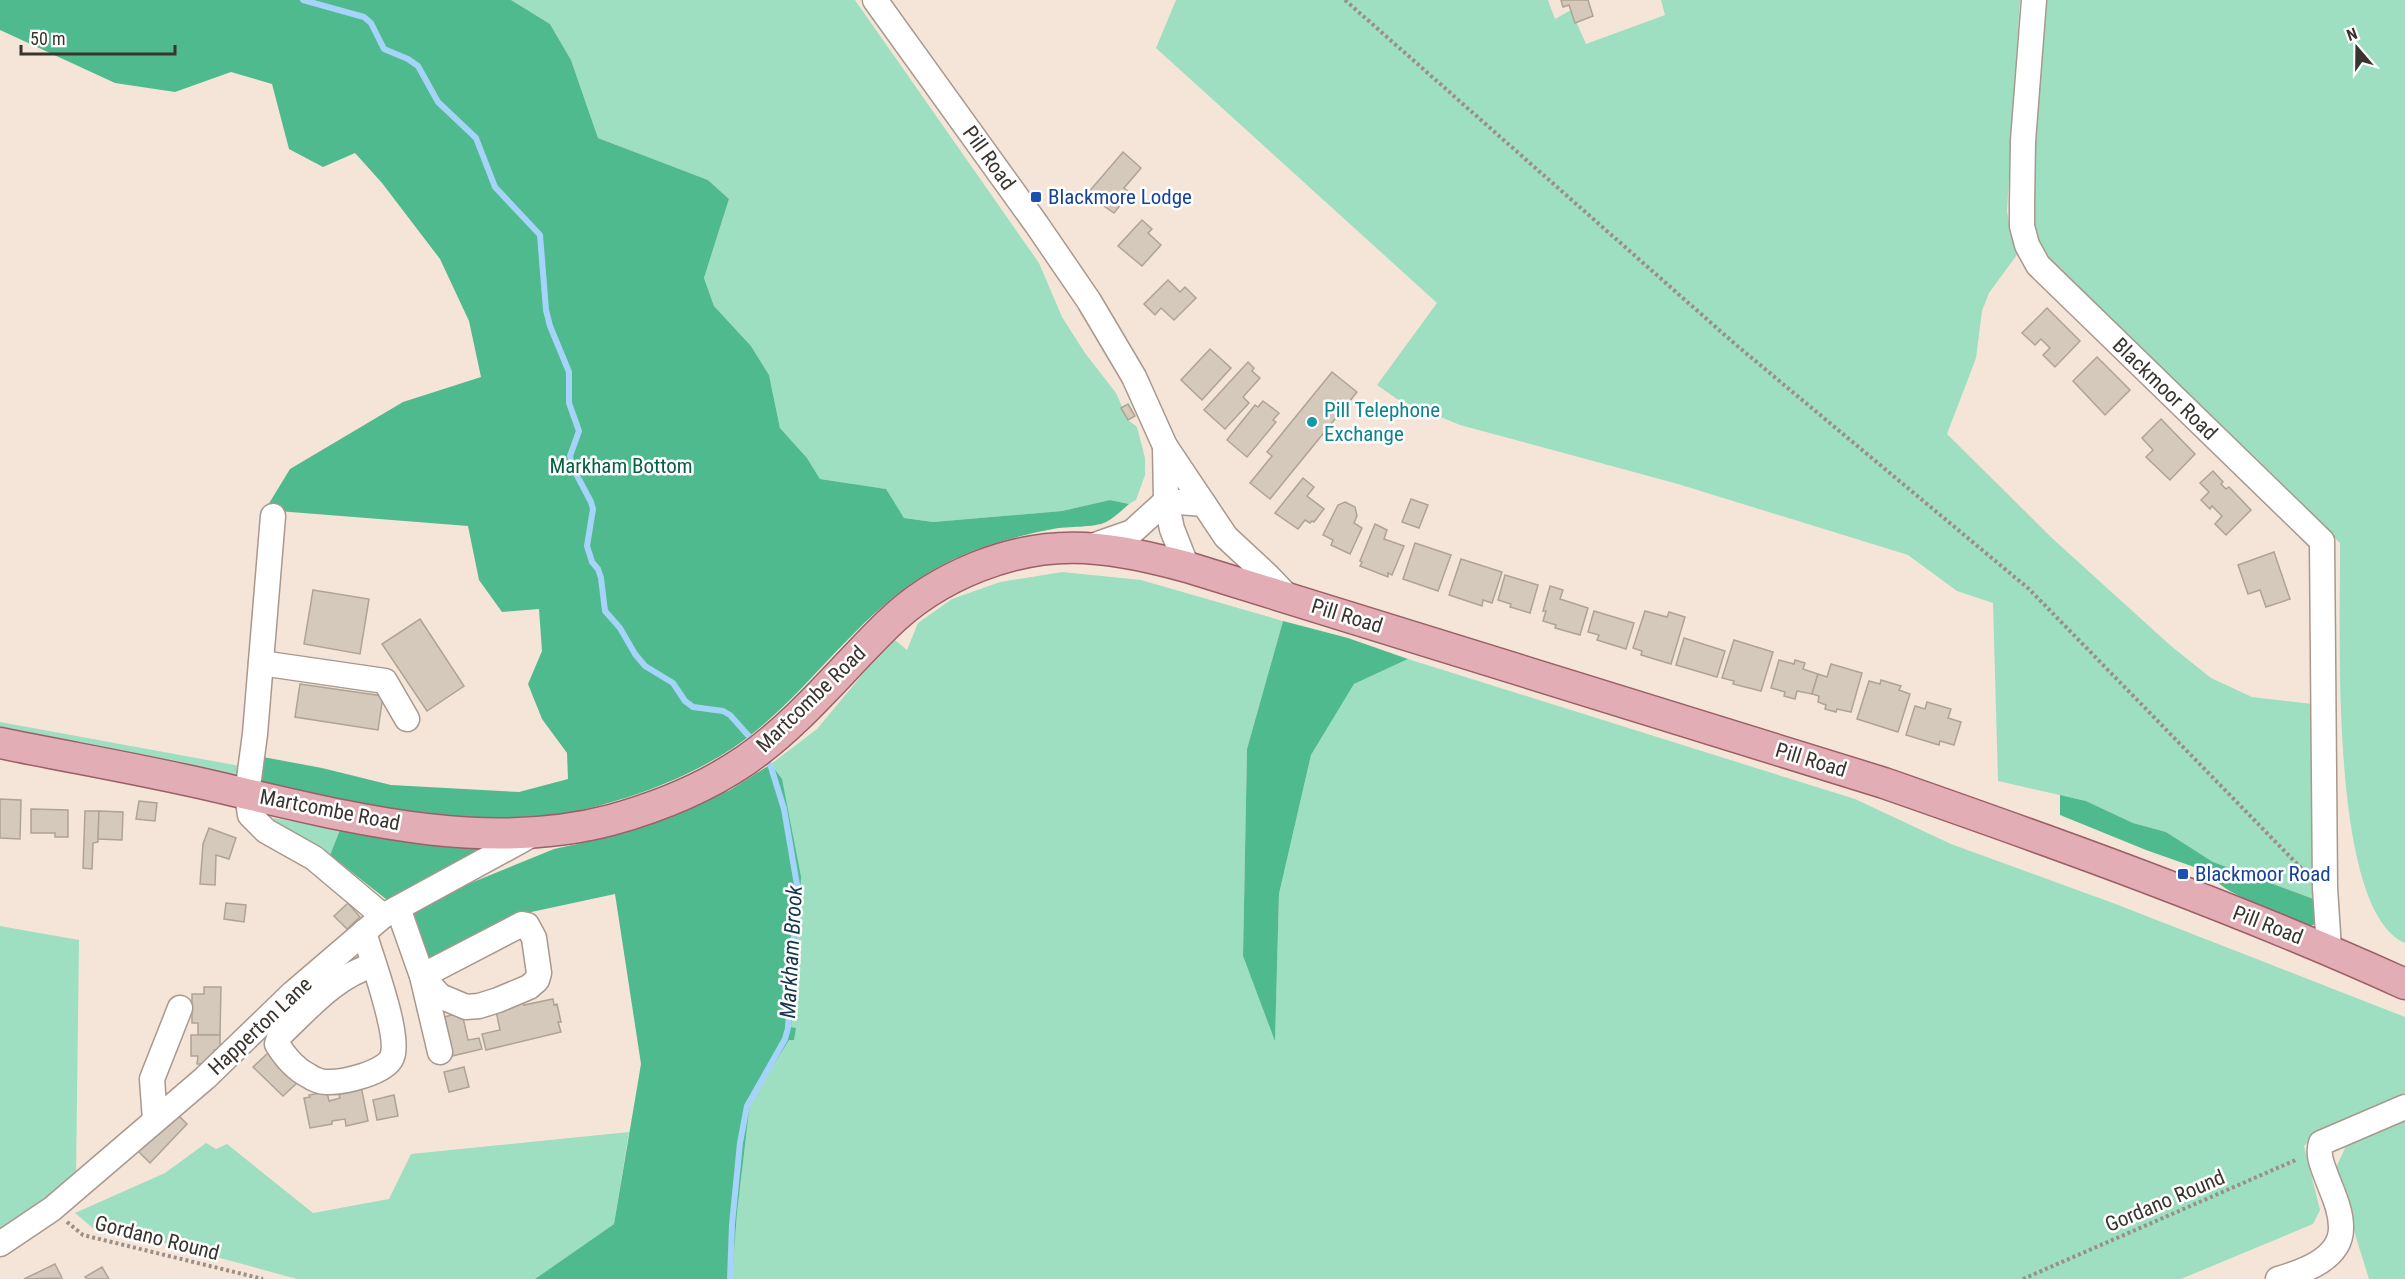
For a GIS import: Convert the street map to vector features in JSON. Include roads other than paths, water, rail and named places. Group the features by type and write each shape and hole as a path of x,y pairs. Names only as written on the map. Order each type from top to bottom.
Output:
{"main road":[{"name":"Martcombe Road","path":"0,742 383,822 453,832 536,833 606,821 692,791 746,760 788,725 883,628 917,598 945,582 982,566 1032,552 1086,548 1147,557 1289,598"},
{"name":"Pill Road","path":"1289,598 1884,783 2097,859 2329,949 2405,984"}],"street":[{"name":"Pill Road","path":"875,0 1089,301 1134,377 1165,446 1226,537 1289,598"},
{"name":"Blackmoor Road","path":"2034,0 2023,141 2022,226 2027,245 2038,265 2322,541 2325,888 2329,949"},
{"name":"Pill Road","path":"1165,446 1166,501 1172,529 1199,571"},
{"path":"1086,548 1132,532 1166,501 1204,504"},
{"path":"273,516 248,794 250,815 266,831 314,858 391,912 422,976 440,1052"},
{"path":"1199,571 1223,551 1226,537"},
{"path":"261,663 386,681 407,719"},
{"name":"Happerton Lane","path":"0,1244 52,1209 205,1078 293,993 364,932 391,912 536,833"},
{"path":"522,924 527,925 534,938 539,973 537,980 529,987 498,1000 479,1006 455,1003 440,996 422,976 522,924"},
{"path":"364,932 374,965 394,1039 392,1057 386,1066 371,1075 326,1082 310,1077 294,1066 282,1051 277,1044 280,1035 349,974 374,965"},
{"path":"155,1120 152,1079 180,1008"},
{"path":"2278,1279 2303,1272 2322,1262 2334,1247 2342,1229 2339,1211 2318,1150 2321,1143 2405,1107"}],"waterway":[{"name":"Markham Brook","path":"303,0 364,17 371,23 384,49 418,66 438,102 476,138 495,187 540,235 546,310 550,326 569,372 569,403 579,431 570,456 572,466 593,509 587,546 592,562 601,578 605,611 620,628 645,666 673,683 685,701 693,707 723,711 730,715 755,743"},
{"name":"Markham Brook","path":"730,1279 732,1224 740,1143 747,1106 785,1039 788,1028 797,885 784,809 771,767 764,757"}],"place":[{"name":"Blackmore Lodge","path":"1036,197"},
{"name":"Pill Telephone Exchange","path":"1312,422"},
{"name":"Blackmoor Road","path":"2183,874"}],"park label":[{"name":"Markham Bottom","path":"621,466"}]}
